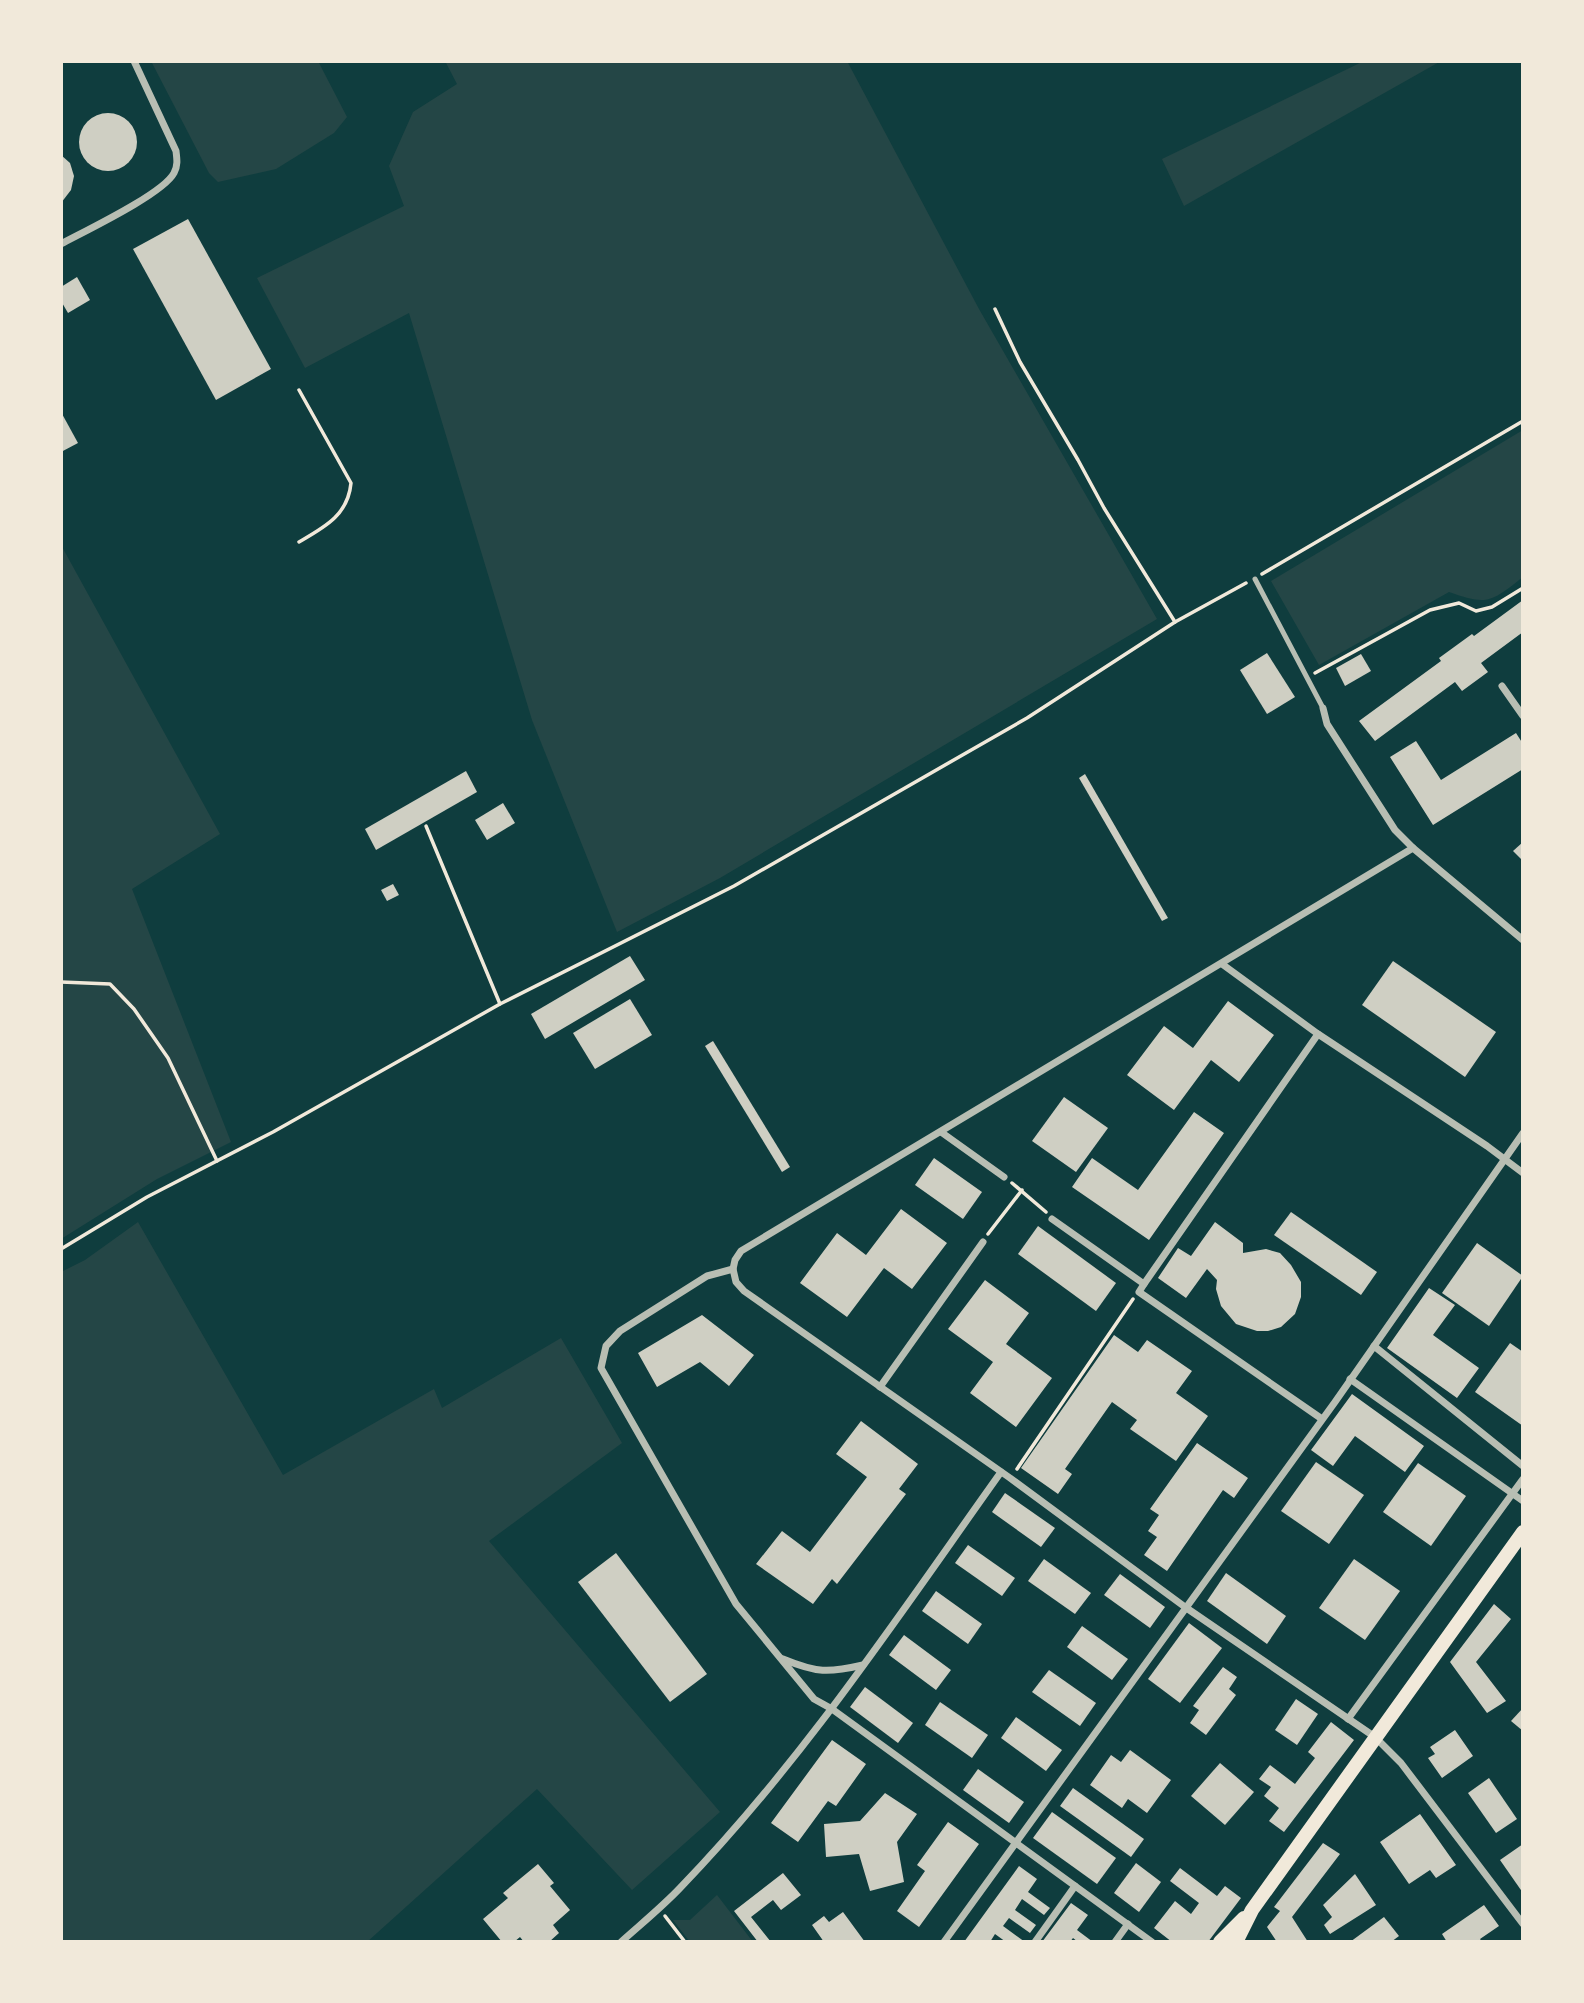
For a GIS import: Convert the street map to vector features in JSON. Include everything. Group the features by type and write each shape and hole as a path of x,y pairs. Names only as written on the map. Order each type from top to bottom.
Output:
{"main road":[{"path":"1236,1942 1252,1910 1523,1532"},
{"path":"1220,1942 1252,1910"}],"street":[{"path":"61,244 156,191 174,174 176,151 134,61"},
{"path":"1502,686 1523,716"},
{"path":"1323,708 1327,724 1395,830 1523,940"},
{"path":"1413,848 741,1251 733,1269 736,1282 744,1292 1010,1478 1185,1607 1375,1737 1401,1763 1523,1924"},
{"path":"1222,964 1318,1034 1523,1173"},
{"path":"1318,1034 1139,1292 1322,1419"},
{"path":"941,1132 1004,1177"},
{"path":"944,1942 1322,1419 1523,1133"},
{"path":"1052,1219 1144,1284"},
{"path":"880,1387 983,1241"},
{"path":"733,1269 707,1276 620,1331 606,1346 601,1368 736,1604 814,1699 832,1709 1152,1942"},
{"path":"1374,1346 1523,1466"},
{"path":"1350,1379 1523,1501"},
{"path":"621,1942 680,1889 797,1755 1000,1472"},
{"path":"1348,1719 1523,1479"},
{"path":"781,1658 820,1671 836,1672 864,1665"},
{"path":"1035,1942 1075,1886"},
{"path":"1115,1942 1128,1924"}],"lane":[{"path":"1255,579 1323,708"}],"path":[{"path":"995,309 1020,362 1079,460 1104,509 1175,622"},
{"path":"299,390 351,483 350,496 344,510 328,525 299,542"},
{"path":"61,1249 147,1197 273,1132 500,1004 734,886 1027,718 1175,622 1255,579 1523,421"},
{"path":"1307,677 1430,610 1459,603 1476,611 1492,607 1523,588"},
{"path":"426,826 500,1004"},
{"path":"61,982 110,984 134,1009 167,1058 217,1161"},
{"path":"1004,1177 1052,1219"},
{"path":"983,1241 1022,1190"},
{"path":"1010,1478 1139,1292"},
{"path":"659,1908 685,1942"}],"shaded area":[{"path":"151,61 318,61 347,117 334,133 276,169 218,182 209,173"},
{"path":"445,61 847,61 979,309 1157,619 720,878 617,932 532,720 409,313 305,368 257,278 404,206 389,166 413,112 457,84"},
{"path":"1364,61 1441,61 1184,206 1162,159"},
{"path":"1523,430 1523,577 1489,599 1473,599 1449,592 1319,665 1271,581"},
{"path":"61,545 220,834 132,889 231,1142 157,1179 61,1239"},
{"path":"138,1222 283,1475 434,1389 442,1408 561,1338 622,1443 489,1541 720,1812 632,1890 537,1789 367,1942 61,1942 61,1272 85,1260"},
{"path":"717,1895 753,1942 690,1942 673,1920 690,1920"}],"building":[{"path":"108,113 124,118 132,126 137,142 132,158 124,166 108,171 92,166 84,158 79,142 84,126 92,118"},
{"path":"61,155 70,163 74,176 71,190 61,203"},
{"path":"188,219 271,369 216,400 133,249"},
{"path":"77,277 90,300 68,313 61,301 61,287"},
{"path":"61,412 78,443 61,452"},
{"path":"1523,600 1523,632 1481,663 1488,672 1462,691 1455,682 1375,741 1359,721 1441,661 1439,658"},
{"path":"1267,653 1295,697 1267,714 1240,670"},
{"path":"1361,654 1371,671 1345,686 1336,668"},
{"path":"1516,733 1523,744 1523,769 1433,825 1390,757 1416,741 1441,780"},
{"path":"466,771 477,792 376,850 365,829"},
{"path":"1085,774 1168,918 1162,921 1079,778"},
{"path":"503,803 515,823 487,840 475,820"},
{"path":"1523,842 1523,861 1513,851"},
{"path":"393,884 399,895 387,901 381,890"},
{"path":"630,956 645,980 545,1039 531,1014"},
{"path":"1393,961 1496,1032 1465,1077 1362,1005"},
{"path":"630,999 652,1035 595,1069 573,1033"},
{"path":"1228,1001 1274,1035 1239,1082 1211,1060 1174,1110 1127,1075 1164,1026 1193,1048"},
{"path":"713,1041 790,1167 782,1172 705,1046"},
{"path":"1064,1097 1108,1128 1076,1172 1032,1141"},
{"path":"1194,1112 1224,1133 1149,1240 1072,1187 1092,1158 1138,1190"},
{"path":"934,1158 982,1192 963,1219 915,1185"},
{"path":"901,1209 947,1243 912,1289 884,1268 847,1317 800,1283 837,1233 866,1255"},
{"path":"1291,1212 1377,1272 1361,1295 1274,1235"},
{"path":"1215,1222 1243,1243 1243,1253 1266,1249 1280,1253 1291,1265 1301,1282 1301,1297 1295,1314 1281,1327 1257,1331 1236,1324 1221,1306 1216,1289 1217,1280 1207,1269 1186,1298 1158,1278 1178,1248 1191,1256"},
{"path":"1038,1226 1116,1283 1096,1311 1018,1254"},
{"path":"1477,1243 1523,1276 1489,1326 1442,1293"},
{"path":"985,1280 1029,1313 1006,1344 1052,1378 1016,1427 970,1393 993,1362 948,1329"},
{"path":"1429,1288 1455,1305 1433,1335 1479,1368 1457,1398 1387,1348"},
{"path":"702,1315 754,1355 729,1386 700,1362 657,1387 638,1353"},
{"path":"1114,1335 1138,1352 1147,1340 1192,1371 1176,1393 1208,1416 1176,1461 1130,1429 1137,1420 1112,1402 1065,1469 1072,1474 1058,1494 1021,1468"},
{"path":"1510,1343 1523,1352 1523,1426 1475,1392"},
{"path":"1352,1394 1424,1446 1405,1472 1355,1436 1333,1466 1311,1450"},
{"path":"861,1421 918,1464 899,1489 906,1494 837,1584 832,1579 813,1604 756,1564 782,1531 810,1552 867,1477 836,1454"},
{"path":"1197,1443 1248,1478 1234,1498 1223,1490 1167,1571 1144,1555 1157,1537 1148,1531 1159,1515 1150,1509"},
{"path":"1316,1462 1364,1495 1329,1544 1281,1511"},
{"path":"1418,1463 1466,1496 1431,1546 1383,1512"},
{"path":"1005,1493 1055,1528 1041,1547 992,1512"},
{"path":"968,1545 1015,1578 1002,1596 955,1563"},
{"path":"616,1553 707,1674 670,1702 578,1582"},
{"path":"1044,1559 1091,1593 1075,1614 1028,1581"},
{"path":"1354,1559 1400,1591 1365,1640 1319,1608"},
{"path":"1226,1573 1286,1616 1267,1644 1207,1601"},
{"path":"1120,1574 1165,1607 1150,1628 1104,1595"},
{"path":"936,1591 982,1624 968,1644 922,1611"},
{"path":"1494,1604 1511,1619 1476,1662 1506,1701 1487,1713 1450,1662"},
{"path":"1189,1623 1222,1648 1180,1703 1148,1679"},
{"path":"1082,1626 1128,1659 1112,1680 1067,1647"},
{"path":"904,1635 951,1670 936,1690 889,1655"},
{"path":"1223,1667 1237,1677 1229,1689 1236,1695 1206,1735 1190,1723 1199,1710 1193,1706"},
{"path":"1049,1670 1096,1703 1080,1726 1032,1692"},
{"path":"865,1687 913,1723 898,1743 850,1707"},
{"path":"1296,1699 1318,1714 1297,1745 1275,1730"},
{"path":"940,1702 988,1735 972,1758 925,1725"},
{"path":"1523,1708 1523,1731 1511,1721"},
{"path":"1016,1717 1062,1750 1046,1771 1001,1738"},
{"path":"1331,1722 1354,1740 1284,1832 1269,1821 1279,1808 1264,1796 1271,1787 1259,1779 1270,1765 1295,1784 1315,1758 1308,1752"},
{"path":"1455,1730 1473,1756 1442,1778 1428,1758 1435,1754 1430,1747"},
{"path":"832,1740 866,1764 836,1806 828,1801 798,1842 771,1823"},
{"path":"1130,1750 1171,1780 1147,1813 1128,1799 1122,1808 1090,1785 1111,1755 1121,1762"},
{"path":"1220,1763 1254,1792 1225,1825 1191,1796"},
{"path":"978,1769 1024,1802 1009,1823 963,1790"},
{"path":"1489,1778 1517,1819 1496,1833 1468,1793"},
{"path":"1073,1788 1144,1839 1131,1857 1060,1806"},
{"path":"885,1793 917,1814 897,1842 904,1882 870,1891 859,1854 826,1857 824,1824 860,1821"},
{"path":"1052,1812 1116,1858 1097,1884 1033,1838"},
{"path":"1420,1814 1456,1865 1436,1878 1430,1870 1409,1884 1380,1842"},
{"path":"948,1822 979,1844 919,1927 897,1911 925,1871 917,1865"},
{"path":"1323,1843 1340,1854 1292,1917 1308,1942 1277,1942 1267,1927 1280,1911 1274,1907"},
{"path":"1523,1844 1523,1893 1500,1860"},
{"path":"1136,1863 1161,1882 1139,1912 1114,1893"},
{"path":"538,1864 554,1883 550,1886 570,1910 553,1925 559,1933 549,1942 524,1942 520,1937 514,1942 502,1942 483,1919 508,1898 503,1893"},
{"path":"1019,1866 1037,1879 1028,1892 1050,1908 1044,1915 1022,1899 1015,1910 1036,1925 1030,1933 1009,1918 1003,1926 1025,1942 1006,1942 995,1934 990,1942 964,1942"},
{"path":"1180,1868 1217,1896 1225,1886 1241,1898 1208,1942 1172,1942 1154,1928 1175,1901 1191,1914 1199,1903 1170,1881"},
{"path":"783,1873 801,1895 781,1910 773,1900 751,1917 771,1942 758,1942 734,1911"},
{"path":"1355,1874 1376,1905 1330,1934 1324,1925 1332,1917 1323,1905"},
{"path":"1071,1903 1088,1915 1077,1930 1093,1942 1078,1942 1073,1938 1070,1942 1042,1942"},
{"path":"1484,1905 1499,1926 1480,1939 1482,1942 1447,1942 1442,1934"},
{"path":"843,1912 865,1942 824,1942 812,1925 824,1916 829,1922"},
{"path":"1384,1917 1399,1936 1391,1942 1350,1942"}]}
